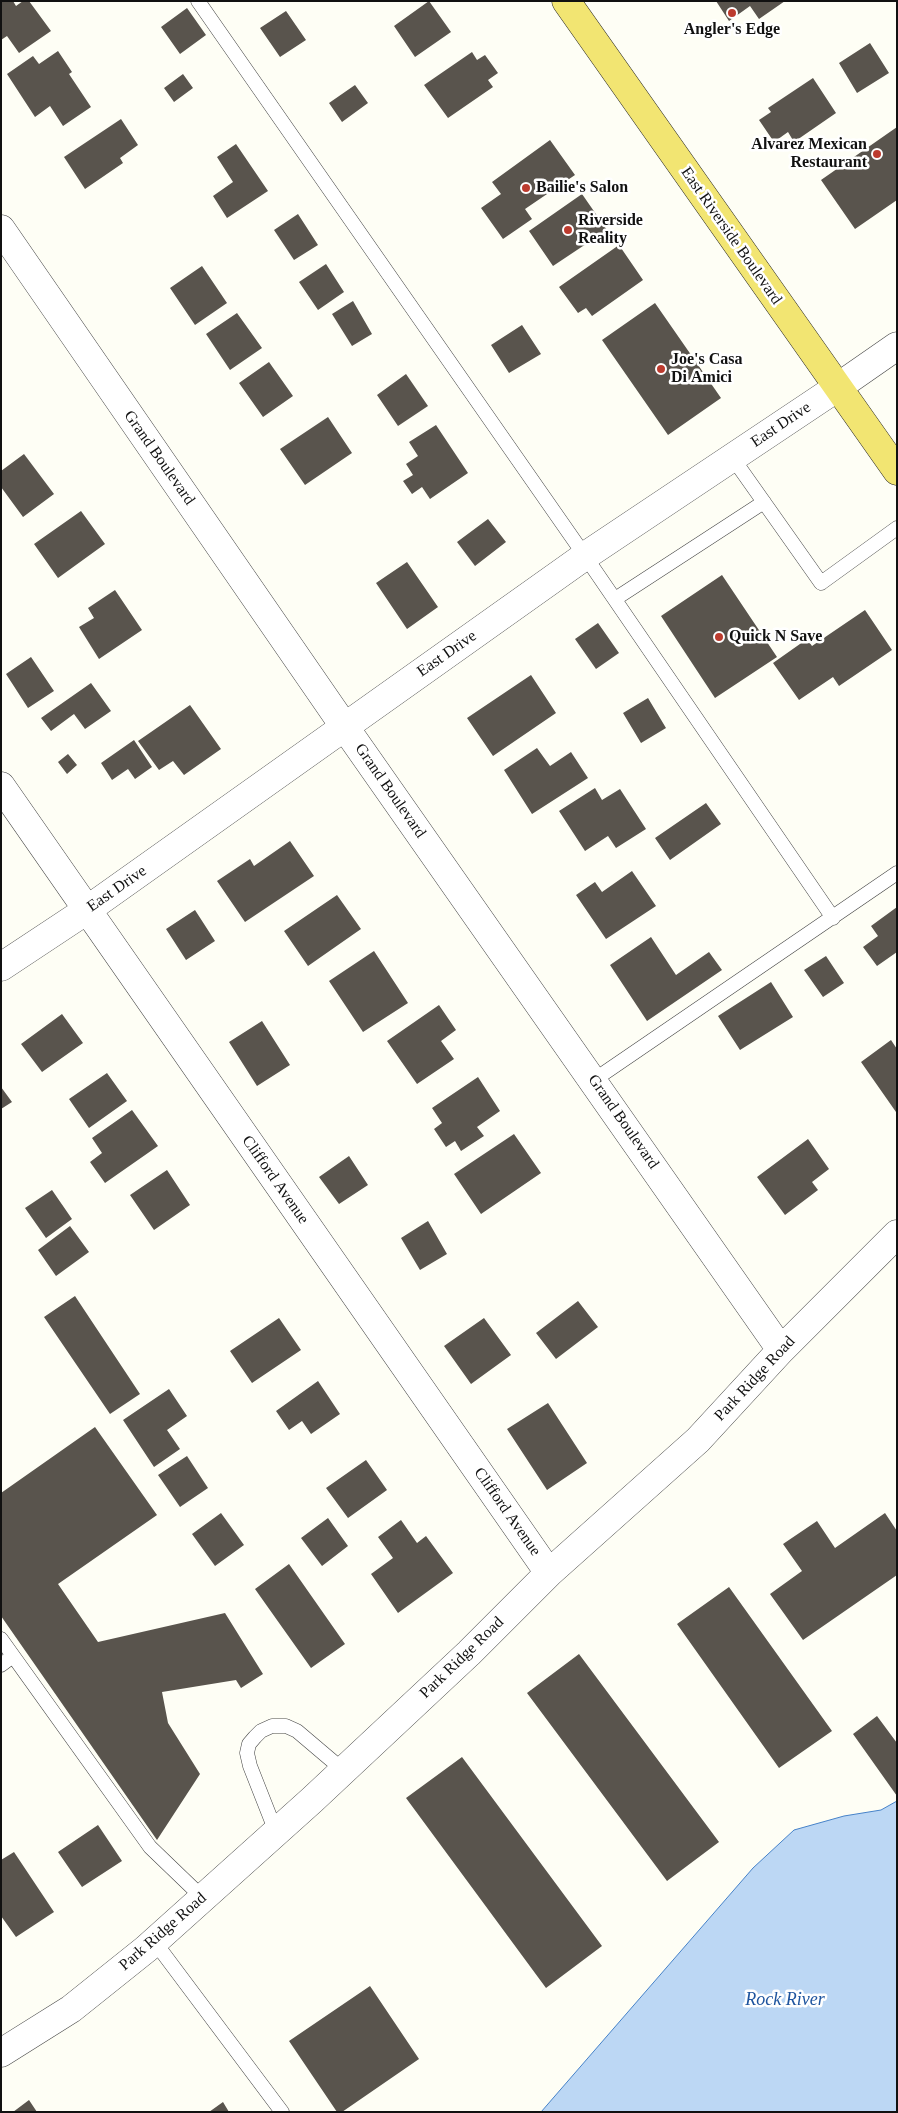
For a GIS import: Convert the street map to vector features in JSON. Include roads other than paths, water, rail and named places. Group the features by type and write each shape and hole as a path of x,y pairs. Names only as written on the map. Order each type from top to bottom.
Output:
{"main road":[{"name":"East Riverside Boulevard","path":"566,1 897,471"}],"street":[{"name":"Grand Boulevard","path":"1,229 344,726 594,1080 781,1350"},
{"name":"East Drive","path":"1,967 87,910 585,556 897,346"},
{"name":"Clifford Avenue","path":"1,786 550,1573"},
{"name":"Park Ridge Road","path":"1,2053 71,2008 154,1941 276,1832 469,1653 550,1573 698,1440 781,1350 897,1234"}],"lane":[{"path":"198,1 615,599 833,918"},
{"path":"732,457 821,582 897,528"},
{"path":"615,599 764,502"},
{"path":"594,1080 897,873"},
{"path":"1,1639 150,1847 203,1898"},
{"path":"1,1665 13,1656"},
{"path":"276,1832 250,1766 247,1752 249,1744 261,1730 272,1726 286,1726 297,1731 343,1770"},
{"path":"154,1941 282,2112"}],"water":[{"name":"Rock River","path":"897,1801 897,2112 541,2112 753,1868 794,1830 844,1816 881,1810"}],"place":[{"name":"Angler's Edge","path":"732,13"},
{"name":"Alvarez Mexican Restaurant","path":"877,154"},
{"name":"Bailie's Salon","path":"526,188"},
{"name":"Riverside Reality","path":"568,230"},
{"name":"Joe's Casa Di Amici","path":"661,369"},
{"name":"Quick N Save","path":"719,637"}]}
